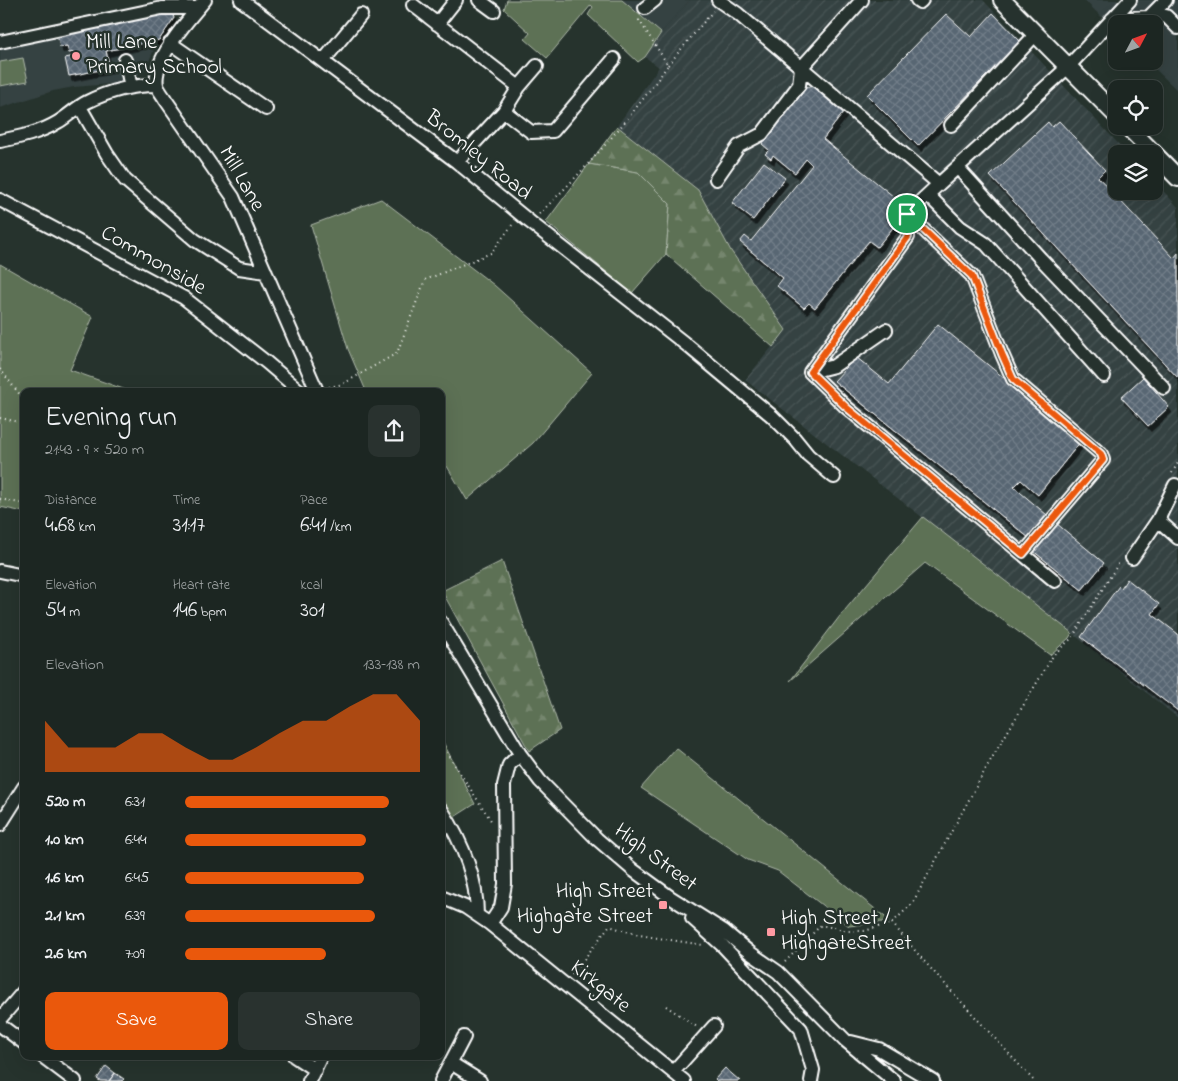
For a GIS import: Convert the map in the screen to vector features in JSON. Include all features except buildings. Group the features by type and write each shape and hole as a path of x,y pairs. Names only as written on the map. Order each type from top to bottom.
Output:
{"main road":[{"path":"1002,0 1108,107"},
{"path":"1136,135 1178,178"}],"street":[{"name":"Bromley Road","path":"242,0 457,162 688,346 772,416 795,438 808,455 834,477"},
{"path":"437,24 456,0"},
{"path":"479,0 494,11"},
{"path":"716,179 739,146 762,134 799,86 801,68 862,0"},
{"path":"917,0 920,2 922,0"},
{"path":"1116,15 1130,0"},
{"path":"1152,15 1166,0"},
{"path":"716,2 738,14 939,184"},
{"path":"0,42 162,8 202,4"},
{"path":"0,141 27,136 57,123 86,102 131,87 157,85 159,70 170,44 202,4"},
{"path":"413,5 519,87"},
{"path":"323,61 361,15"},
{"path":"1163,16 1166,16 1178,28"},
{"path":"907,214 1068,67 1108,23"},
{"path":"951,124 1036,34"},
{"path":"170,44 266,109"},
{"path":"125,60 131,87"},
{"path":"504,111 531,132 553,131 618,60"},
{"path":"457,162 504,111 519,87 537,66"},
{"name":"Mill Lane","path":"157,85 233,197 316,388"},
{"path":"80,107 116,168 131,185 195,240 226,260 239,268 266,272"},
{"path":"958,168 1040,259 1164,388"},
{"path":"928,195 960,227 986,244 1104,376"},
{"name":"Commonside","path":"0,200 184,298 296,388"},
{"path":"810,372 908,237 907,214"},
{"path":"907,214 972,276 1013,379 1101,454 1103,460 1023,554"},
{"path":"810,372 834,366 886,330"},
{"path":"810,372 846,407 1055,580"},
{"path":"1126,560 1158,520 1173,480"},
{"path":"1158,520 1178,538"},
{"path":"0,571 20,575"},
{"name":"High Street","path":"445,629 520,754 540,781 597,839 633,870 670,897 724,931 749,952 778,972 846,1040 894,1081"},
{"path":"490,924 501,907 505,884 504,785 508,765 520,754"},
{"path":"0,826 20,793"},
{"path":"445,815 453,827 470,873 477,898 477,915"},
{"path":"670,897 723,946 801,1029 813,1070 811,1081"},
{"name":"Kirkgate","path":"445,899 465,907 490,924 684,1081"},
{"path":"0,1019 20,996"},
{"path":"0,1025 20,1040"},
{"path":"673,1072 710,1029"},
{"path":"441,1081 464,1037"},
{"path":"846,1040 879,1049 933,1081"},
{"path":"47,1060 75,1081"},
{"path":"298,1060 312,1075 320,1060"},
{"path":"451,1063 480,1081"}],"path":[{"path":"530,222 575,178 652,88 668,65 713,13 716,2"},
{"path":"650,4 639,20 668,65"},
{"path":"328,388 343,384 397,353 425,280 491,253 520,214"},
{"path":"0,369 20,395"},
{"path":"0,418 20,422"},
{"path":"1173,480 1178,463"},
{"path":"0,499 20,503"},
{"path":"778,972 820,925 848,931 864,930 892,923 912,904 989,763 1054,654 1072,638 1126,560"},
{"path":"445,750 505,840"},
{"path":"892,923 923,960 1034,1081"},
{"path":"565,985 609,926 639,935 696,944 723,946"},
{"path":"666,1006 710,1029"}],"shaded area":[{"path":"622,0 690,0 661,33"},
{"path":"690,0 983,0 1108,133 1108,135 1120,145 1108,145 1108,200 1163,200 1163,191 1178,207 1178,718 1072,633 745,380 786,330 731,251 698,190 617,126 659,67 645,57 661,33"},
{"path":"1084,0 1178,0 1178,91 1156,70 1163,70 1163,15 1108,15 1108,23"},
{"name":"Mill Lane Primary School","path":"172,13 174,18 157,43 145,70 129,81 53,91 0,108 0,47"}],"green space":[{"path":"507,0 622,0 661,33 645,57 638,62 588,15 593,7 591,5 547,58 525,39 530,33 504,9"},
{"path":"23,58 28,81 0,86 0,62"},
{"path":"617,126 698,190 731,251 786,330 773,347 666,254 670,204 638,172 589,164"},
{"path":"589,164 638,172 670,204 666,254 632,293 546,222"},
{"path":"381,199 494,285 592,373 533,443 467,500 445,463 445,388 365,388 348,349 311,225"},
{"path":"0,264 93,317 70,370 121,388 20,388 20,511 0,507"},
{"path":"923,517 1072,633 1069,638 1050,655 925,563 790,681 840,616"},
{"path":"502,561 560,730 529,751 445,597 445,590"},
{"path":"445,746 475,804 453,818 445,807"},
{"path":"676,748 890,921 849,926 778,871 748,860 641,788"}],"place":[{"name":"Mill Lane Primary School","path":"76,56"},
{"name":"High Street Highgate Street","path":"663,905"},
{"name":"High Street / HighgateStreet","path":"771,932"}],"route":[{"path":"907,214 972,276 1013,379 1101,454 1103,460 1023,554 846,407 810,372 908,237 907,214"}]}
